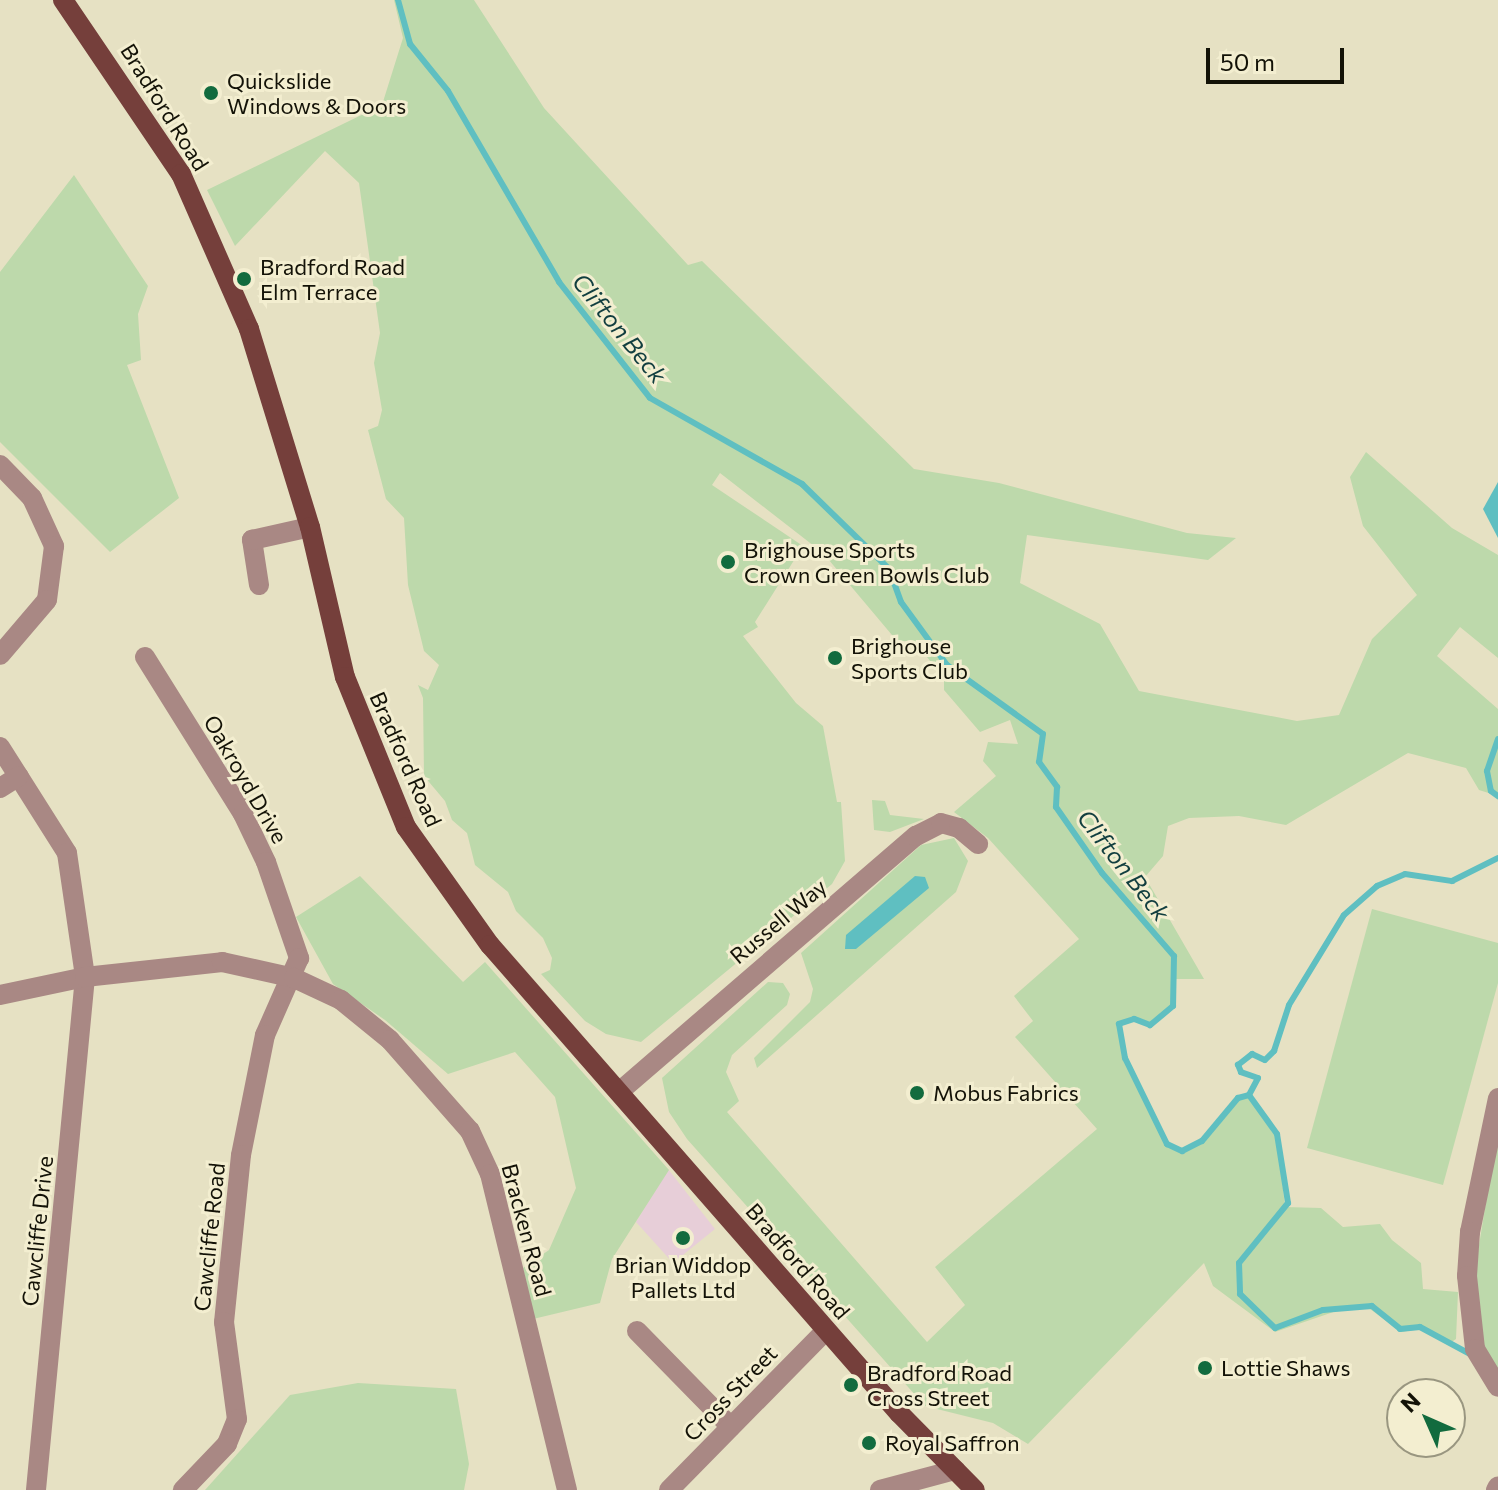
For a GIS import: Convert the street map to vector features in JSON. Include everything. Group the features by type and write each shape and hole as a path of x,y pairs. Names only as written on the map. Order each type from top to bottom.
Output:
{"main road":[{"name":"Bradford Road","path":"63,0 181,174 249,329 310,527 345,677 406,827 490,945 826,1330 975,1490"}],"street":[{"path":"0,465 32,498 54,546 47,600 0,655"},
{"path":"259,585 252,540 310,527"},
{"name":"Oakroyd Drive","path":"145,657 243,814 266,862 299,958 294,978"},
{"name":"Cawcliffe Drive","path":"0,747 67,853 85,977 36,1490"},
{"path":"0,788 19,776"},
{"name":"Russell Way","path":"619,1092 916,836 941,823 959,828 978,844"},
{"name":"Bracken Road","path":"0,995 85,977 222,962 294,978 341,1000 390,1040 470,1131 490,1174 567,1490"},
{"name":"Cawcliffe Road","path":"183,1490 227,1444 237,1419 224,1322 241,1155 265,1035 294,978"},
{"path":"1498,1098 1470,1232 1467,1276 1475,1349 1498,1387"},
{"name":"Cross Street","path":"669,1490 826,1330"},
{"path":"637,1331 731,1427"},
{"path":"880,1490 955,1470"},
{"path":"945,1490 955,1470"}],"shaded area":[{"path":"668,1169 715,1229 673,1263 636,1222"}],"green space":[{"path":"394,0 474,0 544,108 688,265 702,261 914,469 999,483 1187,533 1236,538 1208,560 1027,535 1020,583 1100,624 1139,691 1297,721 1339,715 1372,639 1417,595 1363,526 1350,477 1366,452 1452,528 1498,555 1498,658 1460,627 1437,656 1498,709 1498,796 1479,790 1466,768 1408,753 1286,825 1239,816 1189,818 1168,826 1163,856 1145,877 1204,979 1175,979 1173,1006 1150,1025 1134,1019 1119,1024 1125,1058 1167,1144 1182,1151 1202,1141 1238,1098 1249,1095 1277,1134 1285,1207 1321,1208 1343,1227 1380,1224 1392,1240 1421,1263 1423,1289 1458,1292 1456,1339 1450,1343 1420,1329 1401,1332 1370,1309 1348,1307 1275,1332 1213,1286 1204,1263 1028,1444 993,1423 925,1406 687,1139 669,1112 662,1078 768,982 783,983 790,994 787,1005 732,1055 726,1072 739,1101 727,1112 927,1342 965,1305 935,1267 1097,1129 1015,1037 1033,1021 1014,996 1079,939 988,838 954,812 996,776 983,761 988,742 1018,744 1010,720 980,732 944,690 944,678 914,641 897,641 823,553 720,473 712,485 803,546 755,622 758,627 743,636 796,703 823,726 837,802 841,802 845,861 832,884 641,1042 606,1034 585,1021 541,974 550,970 552,958 543,938 516,911 508,892 475,865 467,833 452,820 445,801 424,776 423,698 418,685 428,690 439,665 424,651 408,585 404,518 386,499 368,430 378,426 382,410 374,363 380,333 359,183 325,151 235,246 207,190 382,105 403,38"},
{"path":"74,175 148,286 138,314 141,360 127,365 179,498 110,552 0,442 0,272"},
{"path":"872,800 885,801 890,815 924,819 890,832 874,830"},
{"path":"954,838 968,861 956,892 757,1068 754,1058 810,1002 813,989 801,953 921,845"},
{"path":"360,876 463,982 485,962 669,1170 612,1259 600,1303 533,1319 523,1268 549,1250 576,1188 555,1097 515,1052 448,1074 385,1020 333,984 296,917"},
{"path":"1372,909 1498,943 1498,983 1443,1185 1307,1148"},
{"path":"1498,1127 1498,1378 1489,1369 1472,1289"},
{"path":"358,1383 456,1389 469,1464 464,1490 205,1490 290,1395"}],"water":[{"path":"1498,482 1498,538 1483,509"},
{"path":"915,876 925,877 929,888 856,949 845,949 846,935"}],"waterway":[{"name":"Clifton Beck","path":"398,0 410,44 448,91 559,282 650,398 802,484 889,569 901,602 947,665 1043,734 1039,762 1057,787 1056,807 1102,873 1174,956 1173,1006 1150,1025 1134,1019 1119,1024 1125,1058 1167,1144 1182,1151 1202,1141 1238,1098 1249,1095 1277,1134 1288,1203 1239,1263 1240,1294 1275,1328 1323,1310 1372,1306 1400,1329 1420,1327 1470,1354"},
{"path":"1498,739 1487,771 1491,791 1498,796"},
{"path":"1249,1095 1258,1078 1241,1072 1238,1065 1252,1054 1265,1060 1274,1051 1289,1005 1344,915 1377,886 1405,874 1452,881 1498,858"}],"place":[{"name":"Quickslide Windows & Doors","path":"211,93"},
{"name":"Bradford Road Elm Terrace","path":"244,279"},
{"name":"Brighouse Sports Crown Green Bowls Club","path":"728,562"},
{"name":"Brighouse Sports Club","path":"835,658"},
{"name":"Mobus Fabrics","path":"917,1093"},
{"name":"Brian Widdop Pallets Ltd","path":"683,1238"},
{"name":"Lottie Shaws","path":"1205,1368"},
{"name":"Bradford Road Cross Street","path":"851,1385"},
{"name":"Royal Saffron","path":"869,1443"}]}
